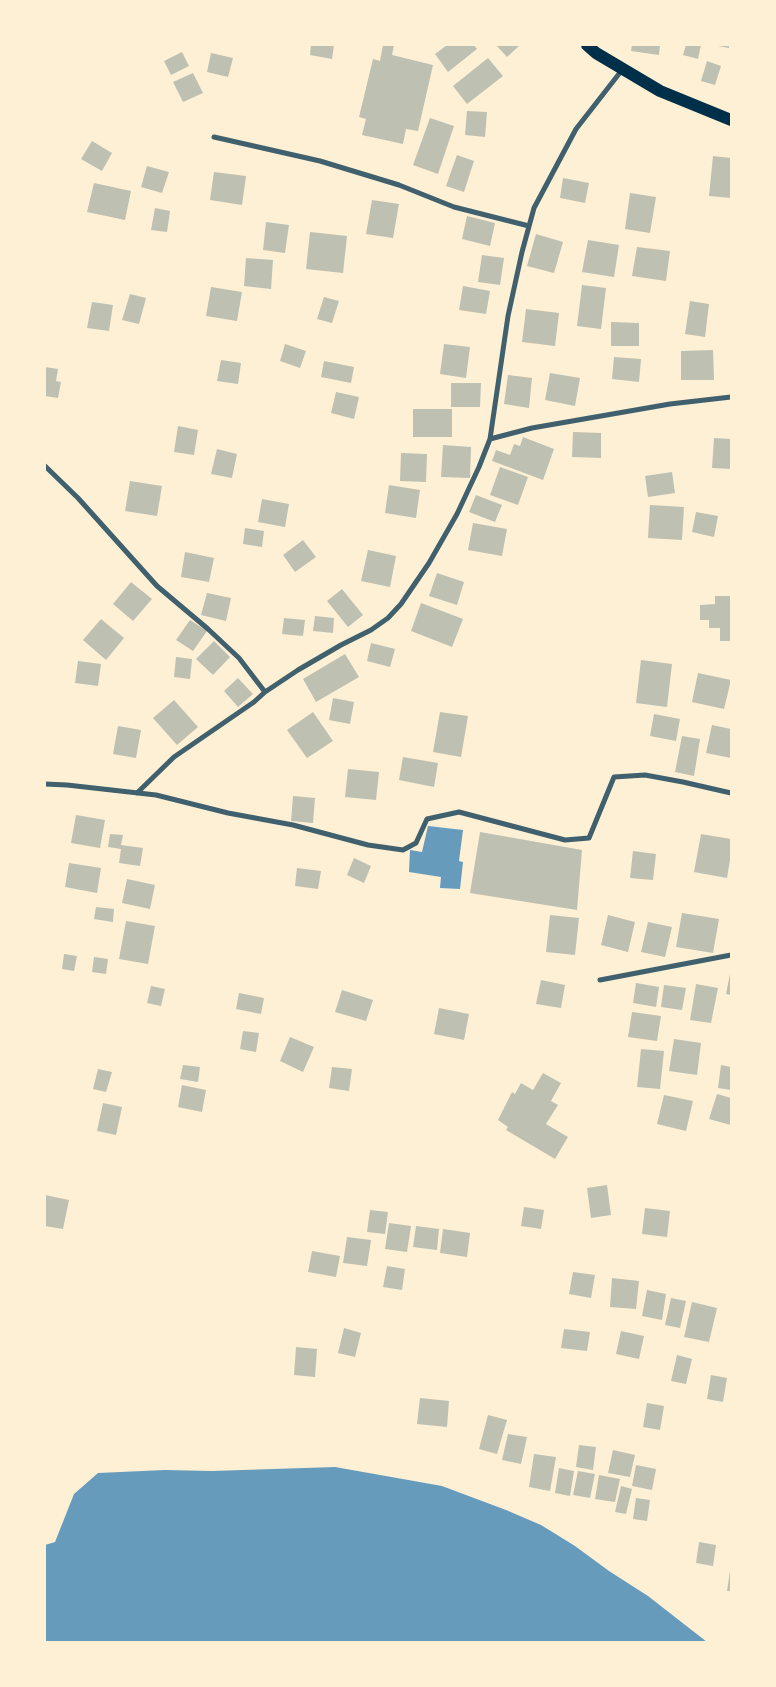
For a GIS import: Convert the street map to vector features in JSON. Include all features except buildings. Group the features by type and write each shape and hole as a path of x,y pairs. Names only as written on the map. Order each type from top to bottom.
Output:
{"main road":[{"path":"587,45 596,53 660,92 731,120"}],"street":[{"path":"137,793 174,757 254,702 265,692 341,645 371,630 388,618 401,604 429,563 457,514 490,439 508,316 534,208 576,130 623,69"},
{"path":"214,137 320,161 399,185 454,207 529,226"},
{"path":"490,439 532,428 670,404 731,397"},
{"path":"45,466 78,498 157,586 239,658 265,692"},
{"path":"45,784 156,795 293,825 368,845 403,850 416,844 427,819 459,812 565,840 589,838 614,777 645,775 731,793"},
{"path":"600,980 731,955"}],"water":[{"path":"428,826 463,830 459,861 463,862 460,889 440,888 441,877 409,872 410,850 422,852"},
{"path":"335,1467 442,1486 541,1525 648,1596 707,1642 45,1642 45,1545 55,1542 74,1494 98,1473"}]}
